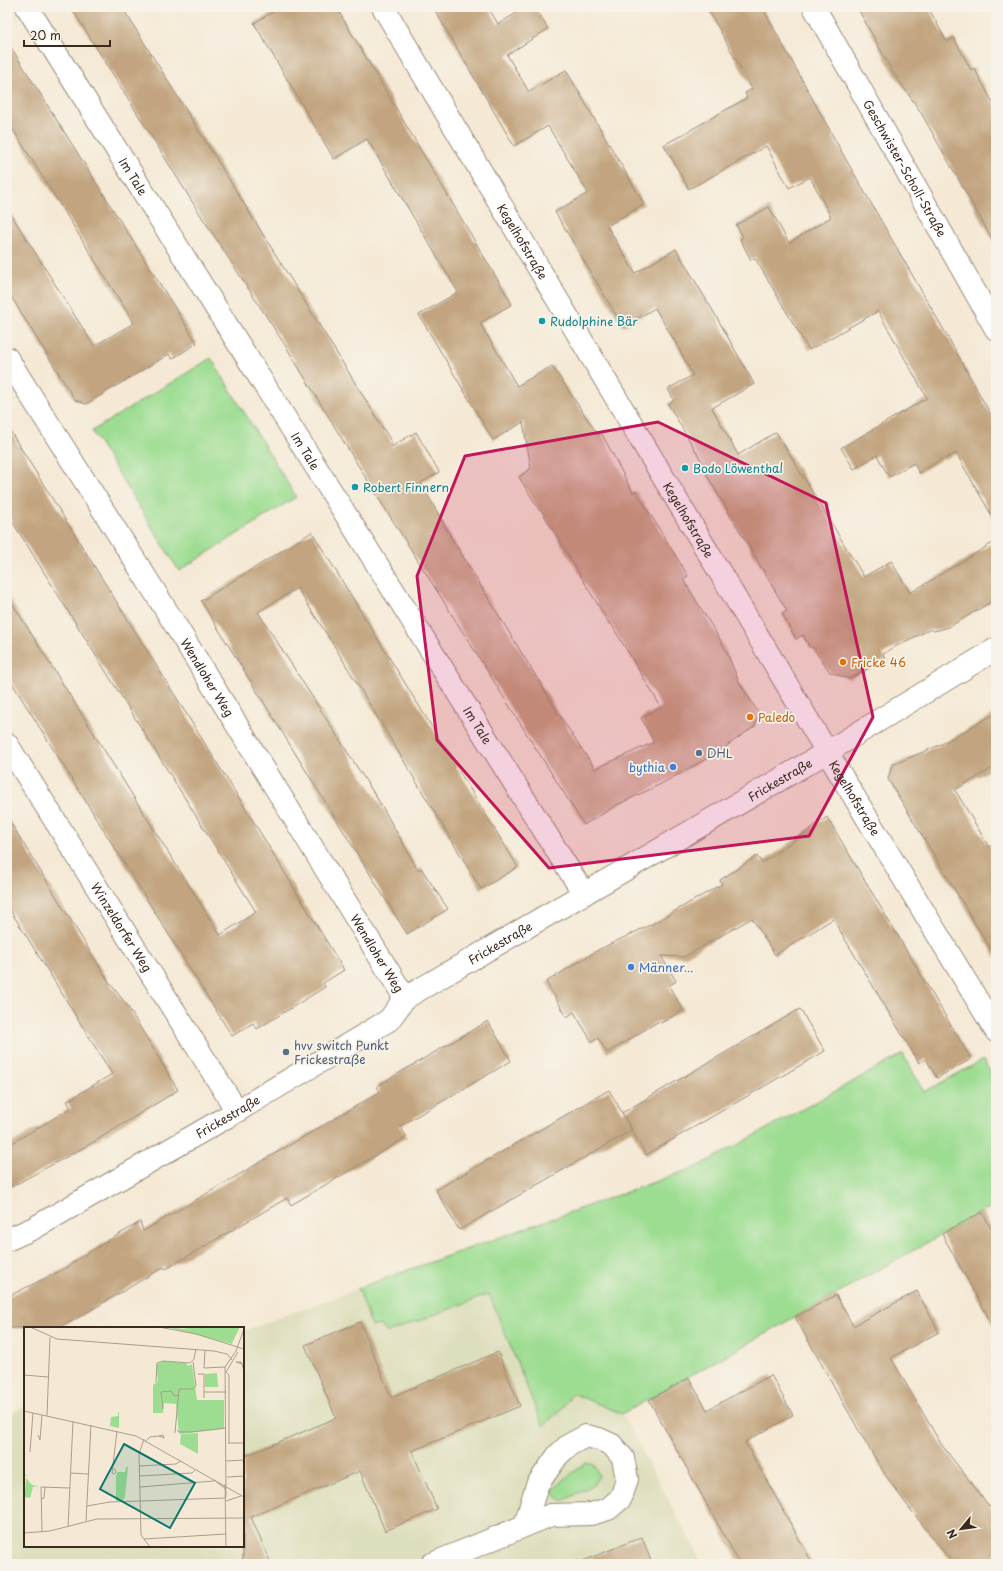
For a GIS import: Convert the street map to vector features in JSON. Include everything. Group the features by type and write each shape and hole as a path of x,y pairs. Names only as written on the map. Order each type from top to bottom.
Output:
{"street":[{"name":"Im Tale","path":"27,7 584,894"},
{"name":"Kegelhofstraße","path":"383,7 827,752 996,1031"},
{"name":"Geschwister-Scholl-Straße","path":"814,7 996,329"},
{"name":"Wendloher Weg","path":"7,358 158,597 405,998"},
{"name":"Frickestraße","path":"7,1240 34,1228 389,1020 405,998 827,752 996,649"},
{"name":"Winzeldorfer Weg","path":"7,744 237,1110"},
{"path":"432,1564 551,1515 592,1514 608,1509 621,1498 627,1479 623,1458 612,1445 599,1439 586,1436 569,1445 558,1455 537,1485 525,1525"}],"highlighted area":[{"path":"658,422 826,503 873,717 809,836 549,868 437,740 417,576 465,456"}],"shaded area":[{"path":"508,1234 572,1393 622,1414 703,1564 7,1564 7,1414 24,1407 24,1547 244,1547 244,1331"}],"green space":[{"path":"211,358 296,497 179,571 92,431"},
{"path":"903,1054 924,1092 983,1060 996,1081 996,1204 622,1414 572,1393 561,1410 543,1426 489,1294 387,1333 380,1325 372,1327 358,1288 699,1166"},
{"path":"586,1463 594,1465 599,1476 593,1485 563,1501 558,1498 552,1491 563,1480"}],"building":[{"path":"71,7 122,7 391,441 391,447 416,432 439,472 421,483 451,537 562,719 595,769 654,742 641,718 661,707 541,510 540,511 519,477 531,468 523,422 493,440 419,315 458,292 367,139 334,159 254,23 281,7 336,7 512,304 480,323 517,386 552,366 598,435 602,434 633,493 636,491 688,576 683,579 725,648 739,682 759,714 755,726 715,754 659,785 617,805 584,825 356,462 285,345 198,211"},
{"path":"433,7 488,7 498,24 527,7 535,7 548,29 507,55 529,92 566,70 644,204 607,226 635,273 676,249 716,316 754,384 712,408 738,455 776,432 864,577 891,561 910,593 996,541 996,599 949,627 934,631 931,629 900,644 883,654 885,660 849,679 830,672 812,647 810,648 803,635 796,639 782,614 787,611 702,467 704,465 668,404 674,400 668,389 693,375 674,340 655,308 623,327 555,212 588,193 548,126 514,146"},
{"path":"707,7 762,7 845,158 949,339 996,424 996,523 956,453 945,459 944,458 919,473 914,463 889,477 877,455 854,469 841,448 927,398 878,311 809,350 755,258 751,260 740,239 743,237 736,225 769,207 789,243 831,217 810,177 789,188 766,146 689,189 664,145 747,98 745,93 752,89"},
{"path":"857,7 928,7 947,42 954,38 971,70 974,68 996,108 996,246 920,111 892,71"},
{"path":"7,41 197,343 172,359 169,354 86,404 75,400 7,290 7,208 94,346 134,323 7,120"},
{"path":"7,426 255,824 344,970 323,983 325,987 257,1029 253,1023 232,1036 7,675 7,595 220,935 256,912 7,513"},
{"path":"312,532 518,867 481,889 335,647 297,588 258,612 380,803 418,870 421,868 448,909 407,934 201,601"},
{"path":"996,713 996,766 955,790 989,847 996,843 996,958 888,779 892,765 940,745"},
{"path":"7,817 109,982 126,1004 178,1090 92,1143 7,1189 7,1146 71,1108 67,1101 112,1074 7,905"},
{"path":"827,817 971,1059 937,1078 926,1059 919,1063 833,919 775,955 752,918 684,957 661,956 676,981 669,986 683,1010 661,1023 659,1021 607,1053 598,1038 592,1042 574,1012 567,1017 546,982 598,950 654,923 722,884 720,880 757,856 762,863"},
{"path":"800,1009 825,1051 646,1155 622,1113"},
{"path":"488,1021 511,1061 400,1126 407,1137 291,1205 287,1198 166,1269 164,1267 74,1320 58,1327 7,1328 7,1297 68,1267 79,1258 140,1222 143,1231 380,1092 377,1086"},
{"path":"609,1090 632,1130 459,1230 436,1190"},
{"path":"982,1212 996,1237 996,1331 942,1234"},
{"path":"917,1291 939,1332 891,1358 941,1444 996,1515 996,1564 955,1564 946,1555 886,1476 795,1317 836,1295 853,1326"},
{"path":"360,1322 391,1397 498,1352 520,1406 412,1451 437,1509 385,1531 360,1471 251,1517 271,1564 243,1564 244,1457 336,1418 305,1345"},
{"path":"771,1375 793,1415 745,1442 813,1564 740,1564 649,1400 689,1378 707,1410"},
{"path":"642,1537 652,1564 578,1564 578,1563"}],"place":[{"name":"Rudolphine Bär","path":"542,321"},
{"name":"Bodo Löwenthal","path":"685,468"},
{"name":"Robert Finnern","path":"355,487"},
{"name":"Fricke 46","path":"843,662"},
{"name":"Paledo","path":"750,717"},
{"name":"DHL","path":"699,753"},
{"name":"bythia","path":"673,767"},
{"name":"Männer...","path":"631,967"},
{"name":"hvv switch Punkt Frickestraße","path":"286,1052"}]}
